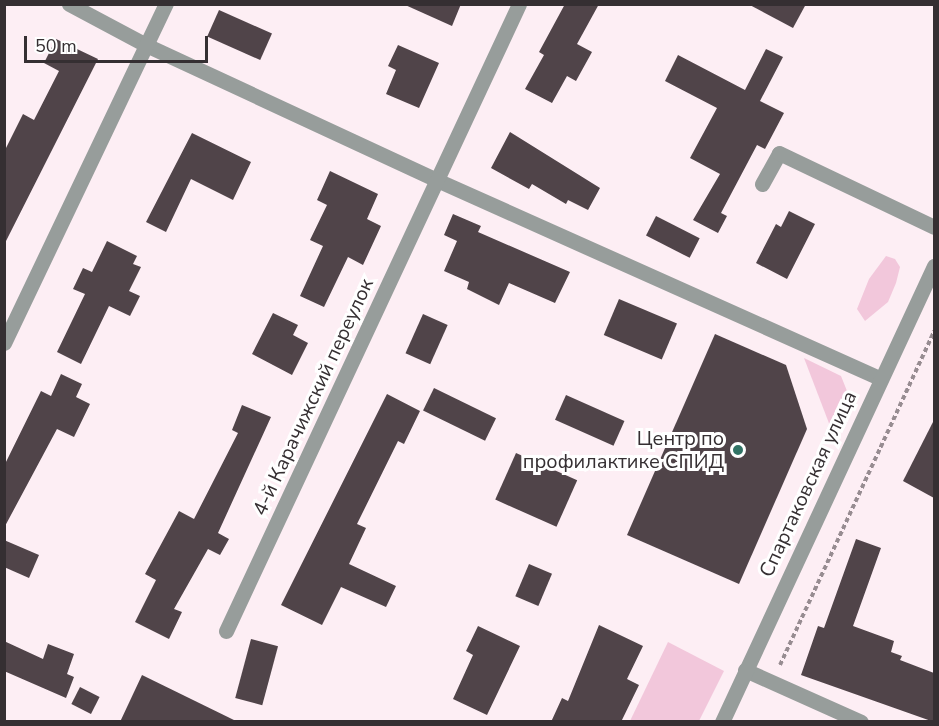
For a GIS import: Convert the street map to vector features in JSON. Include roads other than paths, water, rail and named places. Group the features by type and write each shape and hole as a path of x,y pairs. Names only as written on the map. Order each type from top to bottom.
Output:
{"street":[{"path":"69,4 146,45 439,181 880,378"},
{"path":"4,343 166,4"},
{"name":"4-й Карачижский переулок","path":"226,631 439,181 519,4"},
{"path":"762,184 779,153 934,227"},
{"name":"Спартаковская улица","path":"722,722 934,266"},
{"path":"745,670 861,722"}],"place":[{"name":"Центр по профилактике СПИД","path":"738,450"}]}
